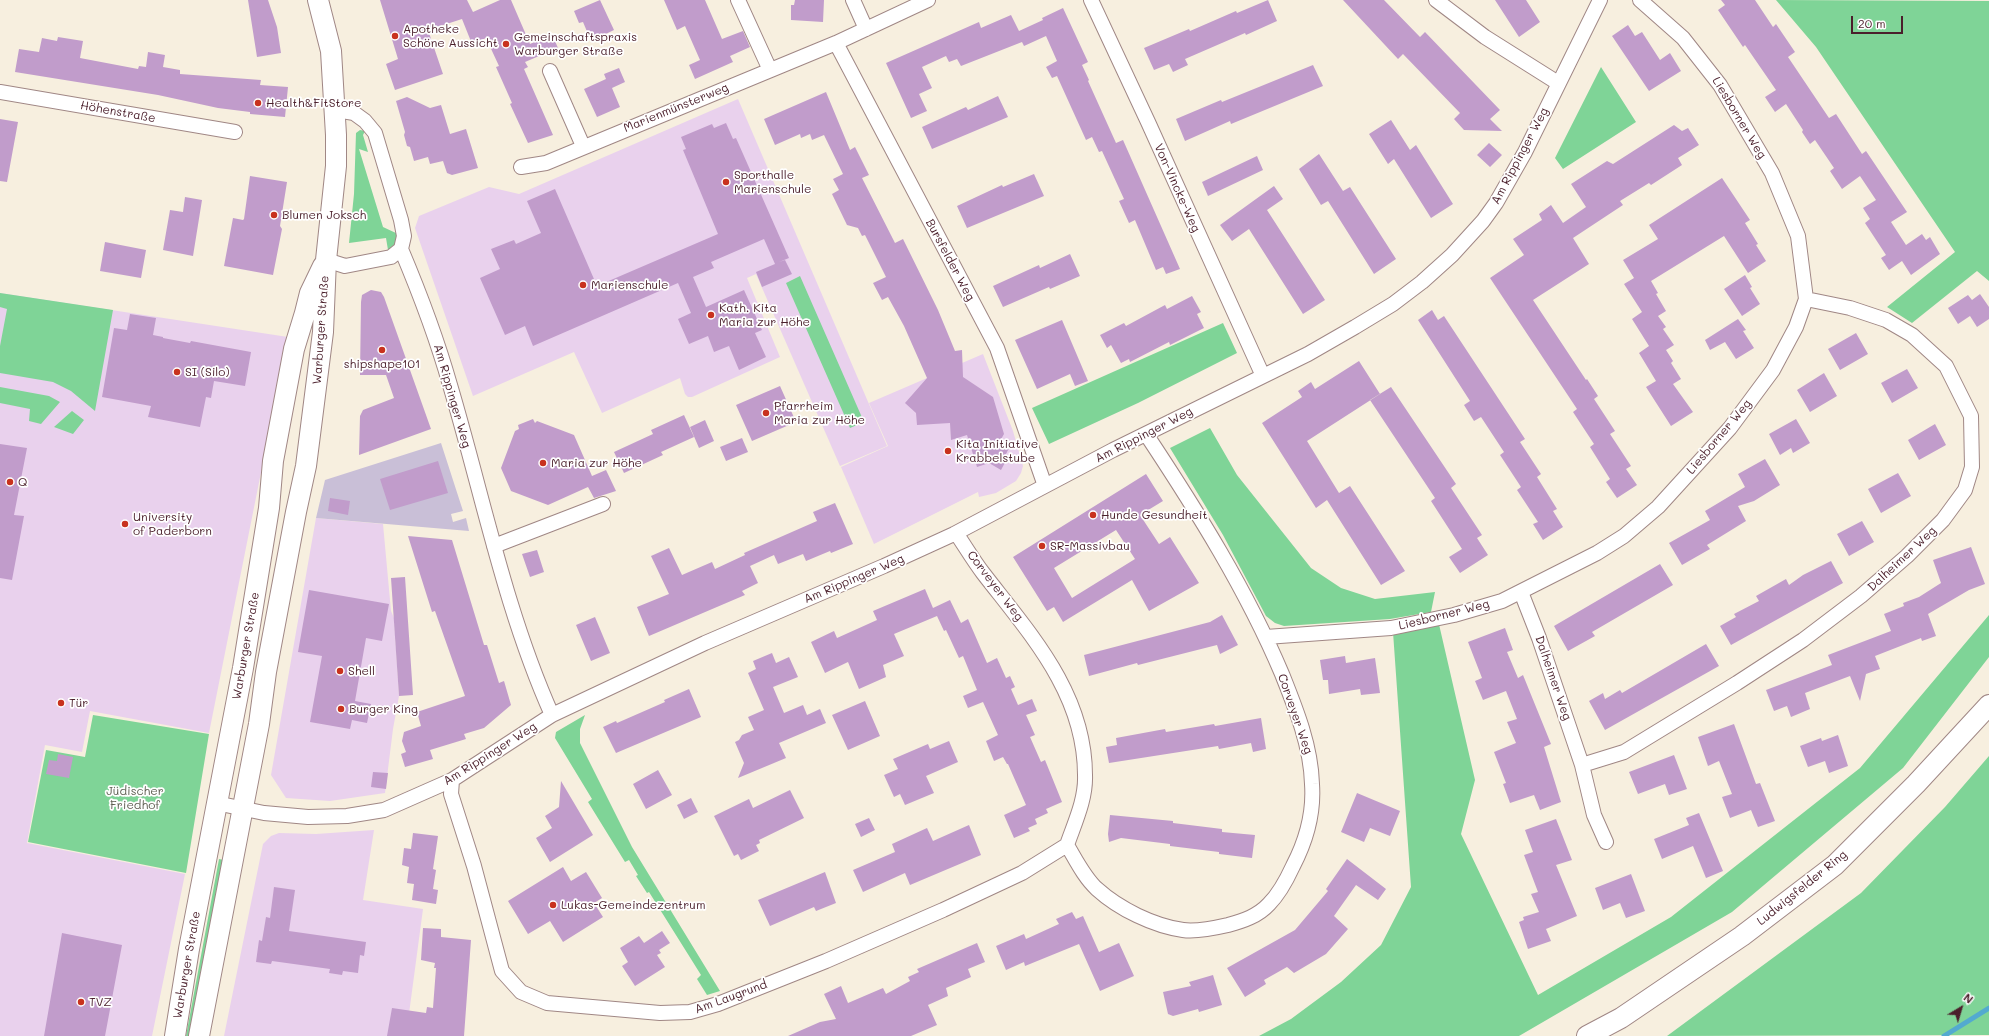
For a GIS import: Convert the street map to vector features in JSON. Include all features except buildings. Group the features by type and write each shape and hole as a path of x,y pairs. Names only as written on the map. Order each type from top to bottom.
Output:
{"main road":[{"name":"Warburger Straße","path":"199,1036 259,724 266,672 306,466 324,332 326,260 336,166 336,110 331,51 318,0"},
{"name":"Warburger Straße","path":"175,1036 189,949 243,668 269,508 274,461 294,349 310,293 326,260"},
{"name":"Ludwigsfelder Ring","path":"1588,1036 1621,1018 1742,936 1835,865 1916,784 1989,706"}],"street":[{"path":"738,0 770,70"},
{"path":"853,0 866,29"},
{"name":"Marienmünsterweg","path":"521,167 546,163 583,146 836,43 928,0"},
{"name":"Von-Vincke-Weg","path":"1091,0 1263,376"},
{"path":"1436,0 1485,37 1558,83"},
{"name":"Am Rippinger Weg","path":"216,803 264,813 308,817 347,816 384,810 452,780 552,715 705,643 884,566 956,533 1146,434 1308,354 1393,304 1422,282 1452,255 1483,221 1496,203 1525,152 1600,0"},
{"name":"Liesborner Weg","path":"1266,638 1391,628 1454,615 1502,601 1597,553 1624,536 1658,507 1730,428 1773,370 1796,327 1806,299 1798,236 1772,173 1720,85 1684,38 1640,0"},
{"name":"Bursfelder Weg","path":"836,43 997,348 1045,486"},
{"path":"550,71 583,146"},
{"name":"Höhenstraße","path":"0,92 235,132"},
{"path":"336,110 354,113 365,121 375,133 401,220 404,236 401,249"},
{"name":"Am Rippinger Weg","path":"401,249 423,301 450,385 494,546 533,670 552,715"},
{"name":"Warburger Straße","path":"326,260 345,266 391,257 401,249"},
{"name":"Dalheimer Weg","path":"1582,765 1624,752 1737,683 1803,640 1862,596 1907,556 1943,520 1965,490 1972,467 1971,416 1946,366 1912,335 1886,320 1850,308 1806,299"},
{"name":"Corveyer Weg","path":"956,533 983,572 1012,608 1046,656 1070,699 1081,735 1085,775 1083,800 1067,845 1087,878 1098,890 1134,914 1184,931 1216,928 1245,921 1268,905 1286,880 1301,850 1310,817 1312,786 1309,753 1291,696 1266,638 1211,535 1146,434"},
{"path":"494,546 603,504"},
{"name":"Dalheimer Weg","path":"1522,592 1582,765 1594,815 1606,842"},
{"name":"Am Laugrund","path":"452,780 451,794 474,866 502,971 521,992 547,1003 660,1013 690,1012 718,1004 826,961 943,910 1022,874 1067,845"}],"shaded area":[{"name":"Marienschule","path":"738,99 887,446 840,466 756,274 747,278 780,357 692,397 688,397 685,394 680,378 602,413 574,352 473,396 415,228 419,216 489,187 519,194"},
{"name":"University of Paderborn","path":"0,293 288,337 209,733 90,711 82,752 45,745 27,843 185,874 152,1036 0,1036"},
{"name":"Kita Initiative Krabbelstube","path":"983,354 1013,431 1023,466 1021,473 1016,481 996,493 979,497 978,492 874,544 841,467 888,446 869,403"},
{"path":"441,443 463,511 451,514 453,522 466,518 469,531 316,518 325,480"},
{"path":"316,518 383,524 391,611 394,618 399,696 393,729 385,793 330,801 286,798 271,775"},
{"path":"374,830 363,900 423,909 406,1036 224,1036 263,844 271,836 279,833 316,834"}],"green space":[{"path":"1776,0 1989,1 1989,281 1977,271 1912,323 1887,307 1955,252 1816,47"},
{"path":"1601,67 1636,122 1563,169 1555,158"},
{"path":"360,130 365,131 363,135 368,152 359,149 383,227 398,234 395,244 388,250 386,238 349,243 354,194 356,133"},
{"path":"800,276 864,422 850,428 786,283"},
{"path":"0,293 113,310 95,411 71,391 53,382 0,373 0,346 7,309 0,307"},
{"path":"1223,323 1237,353 1138,403 1049,444 1032,408"},
{"path":"0,387 49,396 60,402 41,424 29,421 30,409 0,403"},
{"path":"72,411 84,420 73,434 54,427"},
{"path":"1210,428 1237,475 1311,568 1341,588 1375,599 1435,592 1431,612 1390,619 1284,626 1275,623 1266,616 1223,535 1170,448"},
{"path":"1989,615 1989,657 1903,768 1732,912 1519,1036 1259,1036 1291,1019 1341,982 1381,945 1411,887 1393,632 1438,620 1475,780 1461,834 1538,995 1671,917 1860,768"},
{"name":"Jüdischer Friedhof","path":"93,715 209,734 186,873 28,842 46,750 85,757"},
{"path":"585,715 580,729 580,743 632,847 720,991 707,995 697,979 701,975 649,892 647,893 636,876 638,875 629,860 625,862 588,802 592,799 555,738 556,732"},
{"path":"1989,756 1989,1035 1667,1036 1861,893 1945,807"},
{"path":"219,859 224,860 190,1036 186,1036"}],"waterway":[{"path":"1944,1036 1989,1008"}],"place":[{"name":"Apotheke Schöne Aussicht","path":"395,36"},
{"name":"Gemeinschaftspraxis Warburger Straße","path":"506,44"},
{"name":"Health&FitStore","path":"258,103"},
{"name":"Sporthalle Marienschule","path":"726,182"},
{"name":"Blumen Joksch","path":"274,215"},
{"name":"Marienschule","path":"583,285"},
{"name":"Kath. Kita Maria zur Höhe","path":"711,315"},
{"name":"shipshape101","path":"382,350"},
{"name":"SI (Silo)","path":"177,372"},
{"name":"Pfarrheim Maria zur Höhe","path":"766,413"},
{"name":"Kita Initiative Krabbelstube","path":"948,451"},
{"name":"Maria zur Höhe","path":"543,463"},
{"name":"Q","path":"10,482"},
{"name":"Hunde Gesundheit","path":"1093,515"},
{"name":"University of Paderborn","path":"125,524"},
{"name":"SR-Massivbau","path":"1042,546"},
{"name":"Shell","path":"340,671"},
{"name":"Tür","path":"61,703"},
{"name":"Burger King","path":"341,709"},
{"name":"Lukas-Gemeindezentrum","path":"553,905"},
{"name":"TVZ","path":"81,1002"}]}
